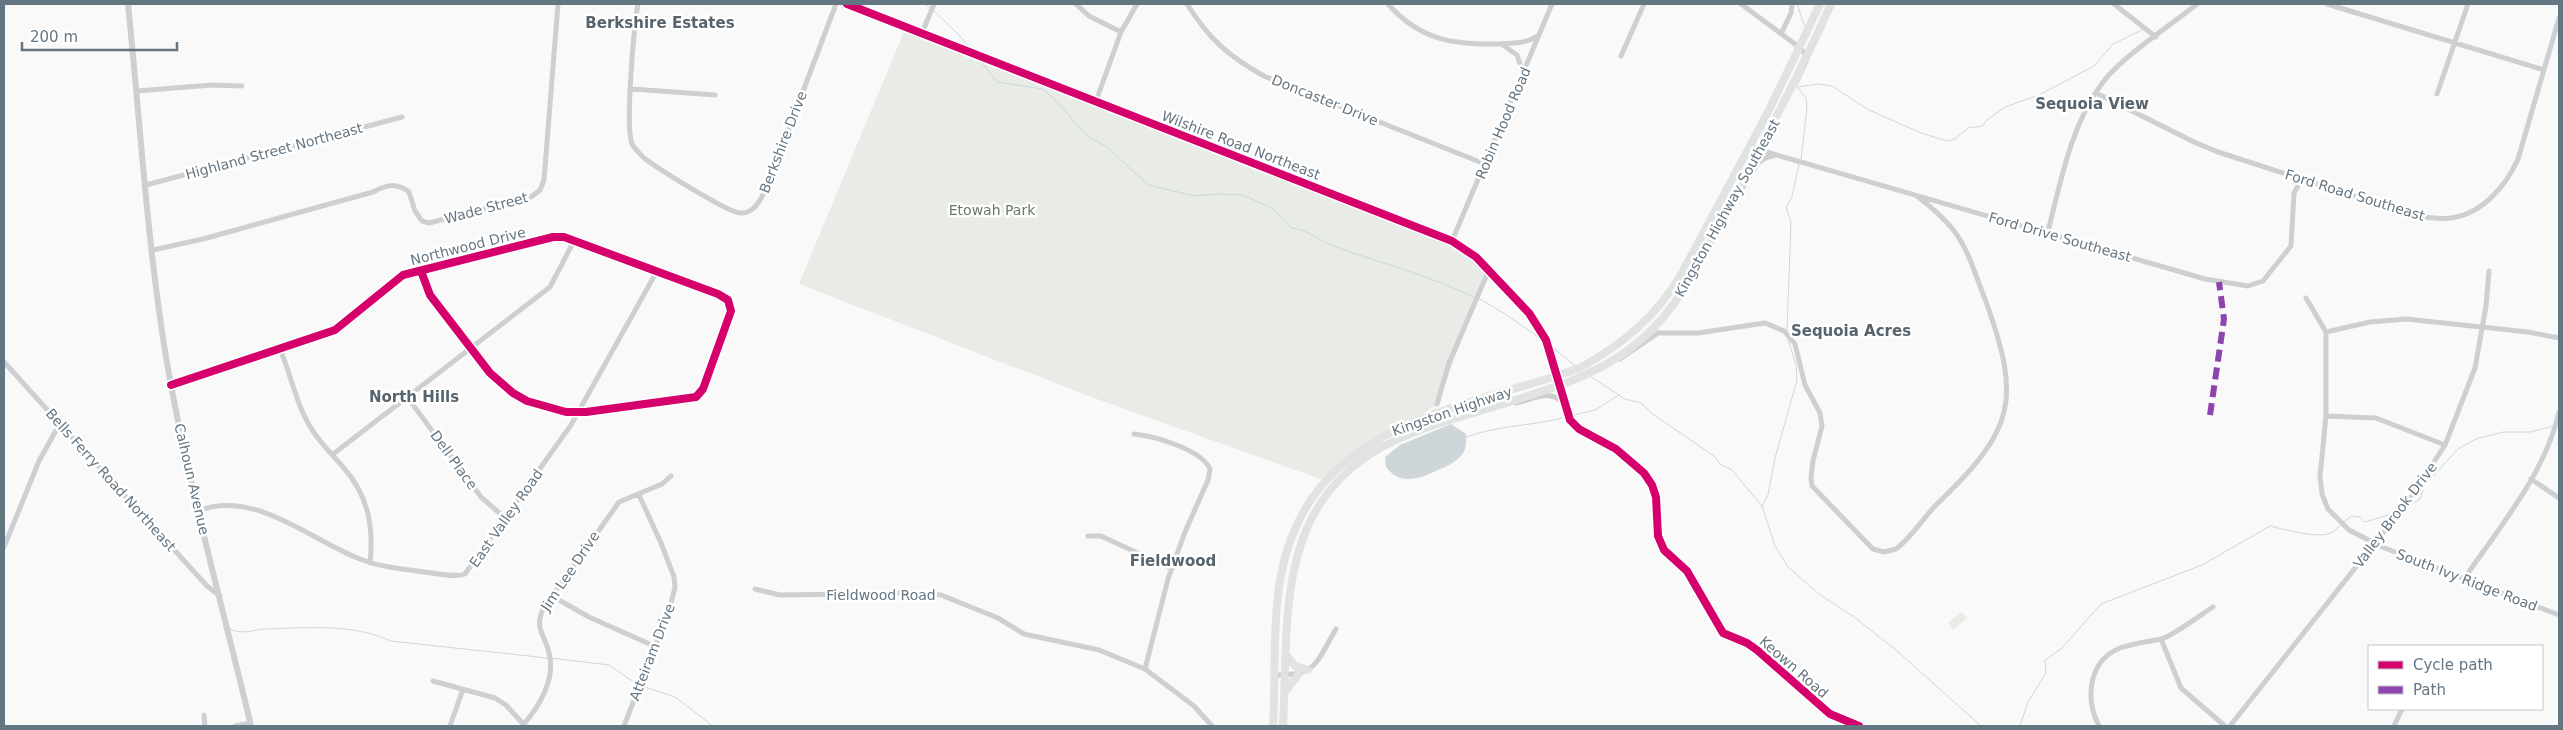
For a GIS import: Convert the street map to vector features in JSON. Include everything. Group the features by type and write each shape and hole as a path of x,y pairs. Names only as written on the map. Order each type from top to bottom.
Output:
{"main road":[{"name":"Kingston Highway","path":"1273,726 1278,595 1284,561 1299,520 1324,482 1351,456 1390,432 1580,368 1606,354 1629,337 1655,311 1682,273 1749,147 1820,4"},
{"name":"Kingston Highway Southeast","path":"1582,378 1608,364 1643,339 1665,316 1688,283 1760,151 1831,4"},
{"name":"Kingston Highway","path":"1283,726 1289,592 1295,557 1309,523 1331,490 1362,461 1392,442 1426,428 1559,387 1582,378"},
{"path":"1286,655 1295,666 1308,670"},
{"path":"1284,694 1298,675"}],"street":[{"name":"Calhoun Avenue","path":"128,4 150,228 171,385 250,725"},
{"name":"Wade Street","path":"153,250 203,239 373,192 385,185 395,185 408,192 422,221 429,223 532,197 540,190 544,180 558,4"},
{"name":"Berkshire Drive","path":"638,4 629,129 635,148 643,157 740,213 751,210 761,200 836,4"},
{"name":"Wilshire Road Northeast","path":"846,4 1452,241 1468,250 1537,325 1553,358 1559,387"},
{"path":"922,33 934,4"},
{"path":"1076,4 1089,16 1121,32"},
{"path":"1096,102 1121,32 1136,4"},
{"name":"Doncaster Drive","path":"1187,4 1213,41 1231,56 1264,76 1485,164"},
{"path":"1388,4 1408,22 1436,38 1468,44 1499,44 1525,42 1539,35"},
{"name":"Robin Hood Road","path":"1452,241 1552,4"},
{"path":"1621,56 1644,4"},
{"path":"1741,4 1799,47 1807,56"},
{"path":"1781,34 1791,13 1792,4"},
{"path":"2114,4 2156,37"},
{"path":"2048,232 2074,140 2096,93 2120,64 2197,4"},
{"path":"2327,4 2544,70"},
{"path":"2438,94 2468,4"},
{"name":"Ford Road Southeast","path":"2096,93 2194,142 2301,180 2420,217 2449,219 2465,214 2487,200 2509,178 2518,159 2559,18"},
{"path":"1499,44 1509,47 1517,55 1523,73"},
{"path":"137,90 212,85 242,86"},
{"path":"632,89 715,95"},
{"name":"Highland Street Northeast","path":"146,185 402,117"},
{"name":"Ford Drive Southeast","path":"1749,147 2205,278 2238,285 2254,285 2263,281 2291,246 2294,235 2294,194 2301,180"},
{"path":"1730,206 1758,162 1764,157 1777,156"},
{"path":"1608,364 1636,350 1654,335 1670,332 1698,333 1765,323 1779,328 1789,335 1798,352 1805,385 1822,420 1811,470 1812,486 1872,549 1884,552 1896,549 1988,450 1997,434 2008,391 2002,348 1966,248 1952,226 1918,197"},
{"name":"Northwood Drive","path":"171,385 335,330 399,277 552,237 564,237 718,294 728,300 731,308 730,315 699,396 680,402 579,412"},
{"path":"332,455 550,288 574,241"},
{"path":"421,271 430,295 490,373 513,393 553,410 579,412"},
{"name":"East Valley Road","path":"200,510 224,506 258,510 370,563 416,571 462,575 468,571 579,412 657,271"},
{"name":"Valley Brook Drive","path":"2230,726 2416,491 2445,445 2469,386 2483,328 2489,271"},
{"path":"1437,404 1449,363 1488,272"},
{"path":"2306,298 2326,332 2370,322 2406,319 2528,332 2559,338"},
{"path":"1665,316 1662,325 1670,332"},
{"name":"South Ivy Ridge Road","path":"2326,332 2326,416 2321,466 2324,502 2333,516 2345,527 2375,544 2559,615"},
{"path":"280,349 305,419 332,455 352,477 366,503 372,532 370,563"},
{"name":"Bells Ferry Road Northeast","path":"4,362 207,586 220,596"},
{"name":"Keown Road","path":"1559,387 1574,425 1616,448 1649,479 1656,497 1657,530 1661,545 1668,555 1687,571 1723,633 1757,650 1830,714 1859,726"},
{"path":"1498,405 1528,401 1549,394 1556,396 1565,405"},
{"name":"Dell Place","path":"408,398 481,497 505,518"},
{"path":"2464,579 2532,479 2548,449 2559,412"},
{"path":"2326,416 2376,418 2445,445"},
{"path":"4,547 39,461 60,423"},
{"path":"1134,434 1164,440 1198,456 1210,469 1208,480 1185,532 1172,569 1145,669"},
{"name":"Jim Lee Drive","path":"524,725 536,711 548,679 550,656 538,623 543,609 615,506 622,500 639,495 662,484 670,476"},
{"path":"2532,479 2559,498"},
{"name":"Atteiram Drive","path":"624,726 672,600 674,578 639,495"},
{"path":"1088,536 1101,536 1172,569"},
{"name":"Fieldwood Road","path":"755,589 780,595 935,594 990,615 1024,634 1099,650 1145,669 1194,706 1212,726"},
{"path":"552,596 589,617 654,646"},
{"path":"2099,726 2092,713 2090,689 2098,666 2118,649 2140,642 2161,639 2213,607"},
{"path":"1275,675 1298,675 1308,670 1318,660 1336,629"},
{"path":"2161,639 2181,688 2225,726"},
{"path":"433,681 500,701 524,725"},
{"path":"450,726 463,689"},
{"path":"2394,726 2402,710"},
{"path":"204,715 205,726"},
{"path":"235,726 250,725"}],"green space":[{"name":"Etowah Park","path":"906,27 1461,245 1488,272 1437,404 1326,481 1094,398 799,284"},
{"path":"1962,612 1967,618 1953,630 1948,623"}],"shaded area":[{"path":"1451,424 1466,434 1464,451 1455,461 1431,473 1410,479 1397,477 1386,467 1385,457 1400,445"}],"waterway":[{"path":"925,4 931,9"},
{"path":"1797,4 1805,27"},
{"path":"934,11 973,51"},
{"path":"1797,87 1818,84 1832,86 1869,110 1921,133 1947,141 1955,139 1968,128 1982,126 2005,107 2039,95 2094,66 2113,44 2142,30"},
{"path":"978,58 997,82 1043,89 1087,136 1107,147 1148,185 1195,196 1216,194 1243,195 1273,209 1291,228 1307,232 1333,246 1422,276 1474,297"},
{"path":"1797,86 1809,60"},
{"path":"1797,87 1806,98 1807,108 1801,160"},
{"path":"1787,331 1791,222 1786,207 1792,197 1799,164"},
{"path":"1478,298 1544,341"},
{"path":"1762,506 1768,495 1775,458 1797,380 1796,364 1788,340"},
{"path":"1551,346 1575,366"},
{"path":"1590,376 1625,399 1641,403 1654,415 1714,456 1721,465 1731,469 1762,506 1775,546 1788,567 1819,594 1854,617 1896,650 1981,726"},
{"path":"1570,416 1595,410 1619,395"},
{"path":"1466,437 1491,430 1567,417"},
{"path":"2405,508 2420,499 2424,486 2458,449 2476,439 2503,432 2530,432 2554,426"},
{"path":"2343,522 2352,516 2360,517 2365,522 2395,513"},
{"path":"2020,726 2028,702 2046,673 2045,660 2061,649 2101,604 2202,565 2270,526 2300,533 2325,535 2331,533 2340,525"},
{"path":"230,629 243,632 296,628 345,629 376,635 391,641 547,658"},
{"path":"551,658 609,665 638,685"},
{"path":"642,686 675,697 713,726"}],"marked path":[{"path":"2210,415 2224,319 2219,282"}],"cycle path":[{"path":"847,4 1452,241 1476,257 1529,313 1546,340 1570,420 1579,429 1616,449 1644,473 1652,485 1656,497 1658,536 1664,550 1687,571 1723,633 1747,643 1757,650 1830,714 1859,726"},
{"path":"171,385 335,330 403,275 553,237 564,237 718,294 728,300 731,311 703,389 696,397 586,412 566,412 527,401 513,393 490,373 430,295 421,271"}],"district":[{"name":"Berkshire Estates","path":"660,23"},
{"name":"Sequoia View","path":"2092,104"},
{"name":"Sequoia Acres","path":"1851,331"},
{"name":"North Hills","path":"414,397"},
{"name":"Fieldwood","path":"1173,561"}]}
